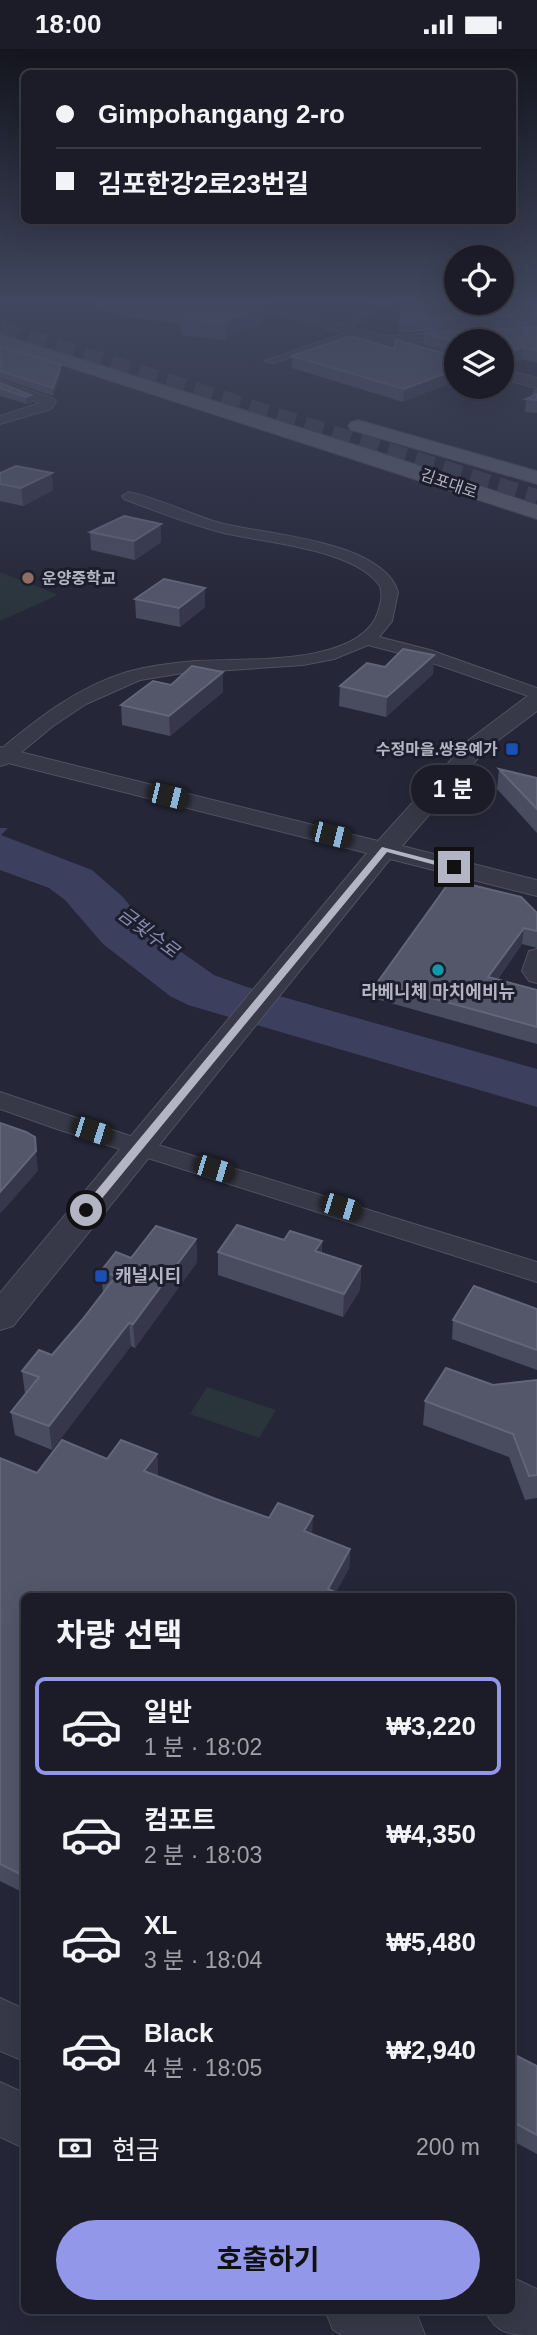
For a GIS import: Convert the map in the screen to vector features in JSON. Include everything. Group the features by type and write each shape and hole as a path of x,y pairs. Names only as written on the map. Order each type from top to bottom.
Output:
{"main road":[{"name":"김포대로","path":"210,407 537,512"},
{"name":"김포대로","path":"337,419 537,478"}],"street":[{"path":"0,421 40,407"},
{"path":"4,752 97,688 135,675 183,668 320,658 354,647 374,634 388,614 390,593 382,576 327,549 236,531 129,496"},
{"path":"366,639 424,655 537,697"},
{"path":"0,1317 349,890 477,745 537,697"},
{"path":"4,752 389,844 537,873"},
{"path":"389,844 537,888"},
{"path":"537,956 533,971 537,976"},
{"path":"0,1100 138,1146 354,1211 537,1272"},
{"path":"0,2023 21,2034"},
{"path":"0,2108 21,2120"},
{"path":"515,2307 537,2320"},
{"path":"360,2314 397,2335"}],"shaded area":[{"path":"0,572 58,595 0,621"},
{"path":"207,1387 276,1410 259,1438 190,1414"}],"water":[{"name":"금빛수로","path":"0,828 8,828 1,835 92,870 123,897 157,935 214,975 244,986 537,1069 537,1107 188,1005 170,996 103,944 65,900 49,888 0,870"}],"building":[{"path":"16,466 52,473 21,488 0,484 0,473"},
{"path":"124,516 161,524 134,541 90,532"},
{"path":"164,579 205,588 179,608 135,599"},
{"path":"403,649 434,655 387,697 340,686 367,663 385,667"},
{"path":"192,666 223,672 169,716 121,705 153,681 171,685"},
{"path":"499,769 537,778 537,809"},
{"name":"라베니체 마치에비뉴","path":"451,880 521,897 537,913 537,931 524,928 488,977 537,990 537,1027 377,983"},
{"path":"0,1123 35,1137 36,1151 0,1192"},
{"path":"237,1225 284,1240 290,1231 322,1241 315,1251 361,1266 344,1294 218,1252"},
{"path":"156,1226 196,1239 133,1324 129,1323 49,1426 11,1412 39,1377 22,1371 39,1350 52,1355 82,1320 116,1276 101,1271 116,1252 131,1258"},
{"path":"474,1286 537,1309 537,1350 453,1320"},
{"path":"446,1368 493,1385 537,1380 537,1475 529,1476 513,1434 425,1401"},
{"path":"62,1440 107,1459 121,1440 157,1454 144,1471 269,1518 278,1503 313,1516 304,1531 350,1549 328,1589 337,1593 21,1593 21,1874 0,1864 0,1458 37,1473"},
{"path":"515,2055 537,2066 537,2135 515,2123"}],"tunnel":[{"path":"244,407 537,499"}],"place":[{"name":"운양중학교","path":"28,578"},
{"name":"수정마을.쌍용예가","path":"512,749"},
{"name":"라베니체 마치에비뉴","path":"438,970"},
{"name":"캐널시티","path":"101,1276"}],"route":[{"path":"86,1210 385,849 454,867"}]}
